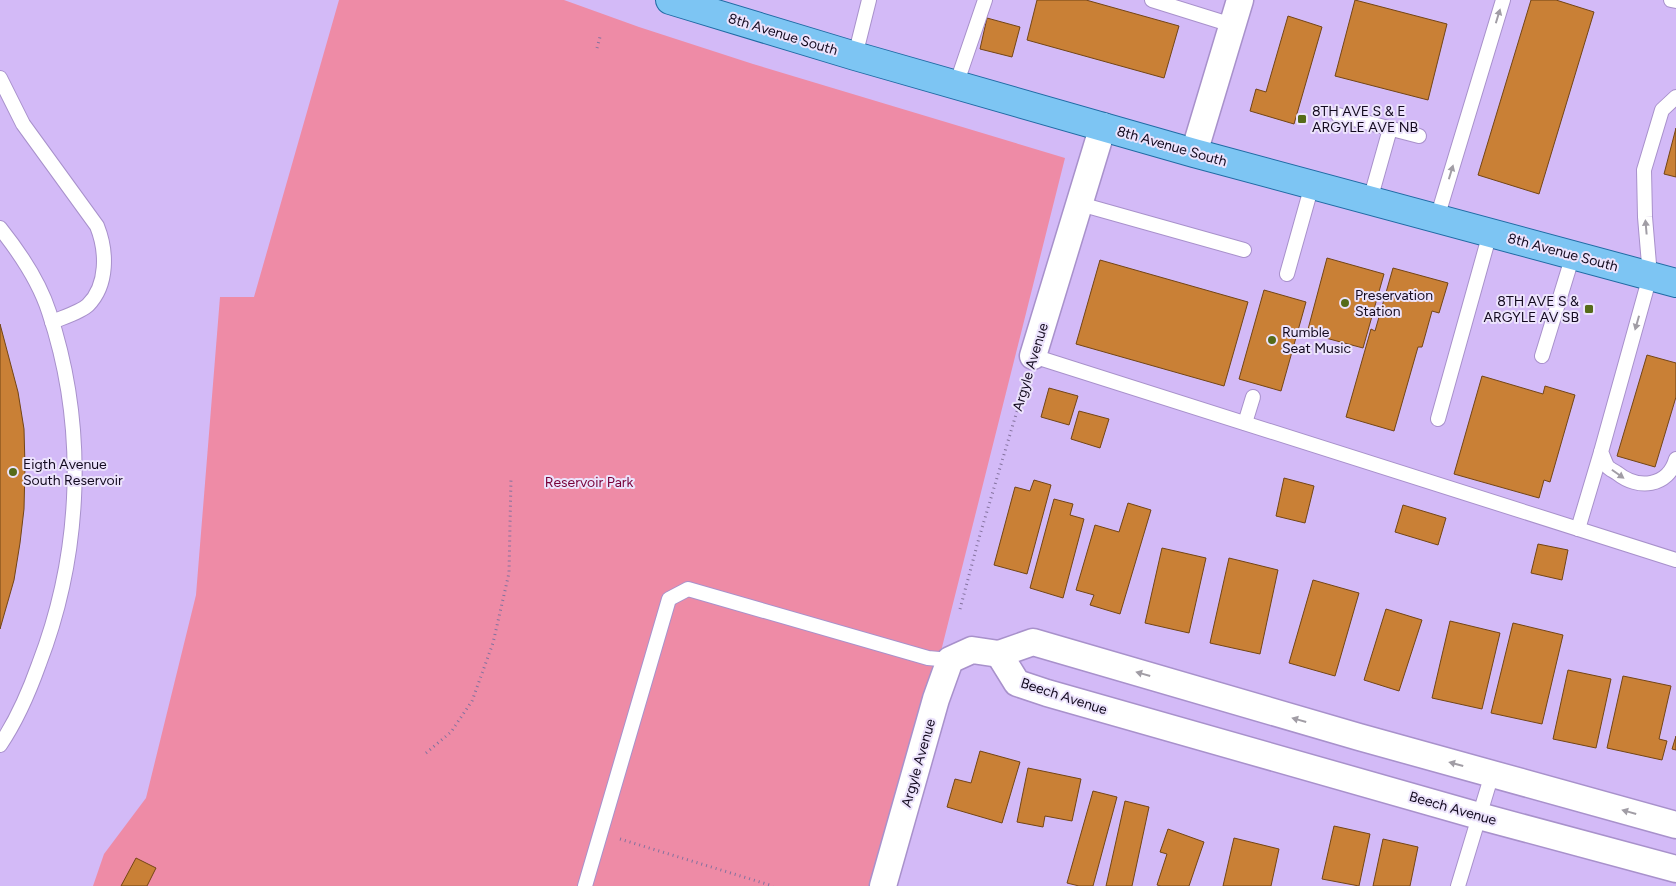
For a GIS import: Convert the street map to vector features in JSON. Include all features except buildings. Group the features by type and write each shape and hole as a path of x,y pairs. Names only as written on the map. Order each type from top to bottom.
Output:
{"main road":[{"name":"8th Avenue South","path":"670,0 855,56 1194,153 1676,283"}],"street":[{"path":"1194,153 1240,0"},
{"name":"Argyle Avenue","path":"1033,356 1103,126"},
{"path":"950,660 972,650 999,654 1032,642 1676,825"},
{"name":"Beech Avenue","path":"999,654 1017,683 1479,816 1676,870"},
{"name":"Argyle Avenue","path":"883,886 936,699 950,660"},
{"path":"1410,796 1422,754"}],"lane":[{"path":"855,56 869,0"},
{"path":"956,85 985,0"},
{"path":"1152,0 1232,25"},
{"path":"1436,218 1503,0"},
{"path":"1671,0 1676,1"},
{"path":"0,78 23,124 97,226 103,242 104,268 100,284 92,300 87,306 52,322"},
{"path":"1578,529 1650,276 1645,217 1644,170 1662,110 1676,96"},
{"path":"1338,115 1419,136"},
{"path":"1370,200 1390,129"},
{"path":"1286,274 1312,185"},
{"path":"1080,204 1244,250"},
{"path":"0,228 14,246 33,277 49,311 64,366 73,420 75,476 72,532 63,586 49,640 29,691 0,745"},
{"path":"1438,419 1490,233"},
{"path":"1542,356 1573,255"},
{"path":"1033,356 1676,560"},
{"path":"1245,423 1253,397"},
{"path":"1601,452 1607,466 1623,478 1645,484 1663,480 1673,469 1676,459"},
{"path":"585,886 669,599 688,589 928,658 950,660"},
{"path":"1458,886 1492,774"}],"path":[{"path":"597,48 600,37"},
{"name":"Argyle Avenue","path":"960,608 1033,356"},
{"path":"426,753 451,732 472,701 494,643 509,573 511,478"},
{"path":"600,833 773,886"}],"green space":[{"name":"Reservoir Park","path":"339,0 564,0 639,27 753,64 1065,158 882,886 93,886 104,854 146,798 196,595 220,297 254,297"}],"place":[{"name":"8TH AVE S & E ARGYLE AVE NB","path":"1302,119"},
{"name":"Preservation Station","path":"1345,303"},
{"name":"8TH AVE S & ARGYLE AV SB","path":"1589,309"},
{"name":"Rumble Seat Music","path":"1272,340"},
{"name":"Eigth Avenue South Reservoir","path":"13,472"}]}
